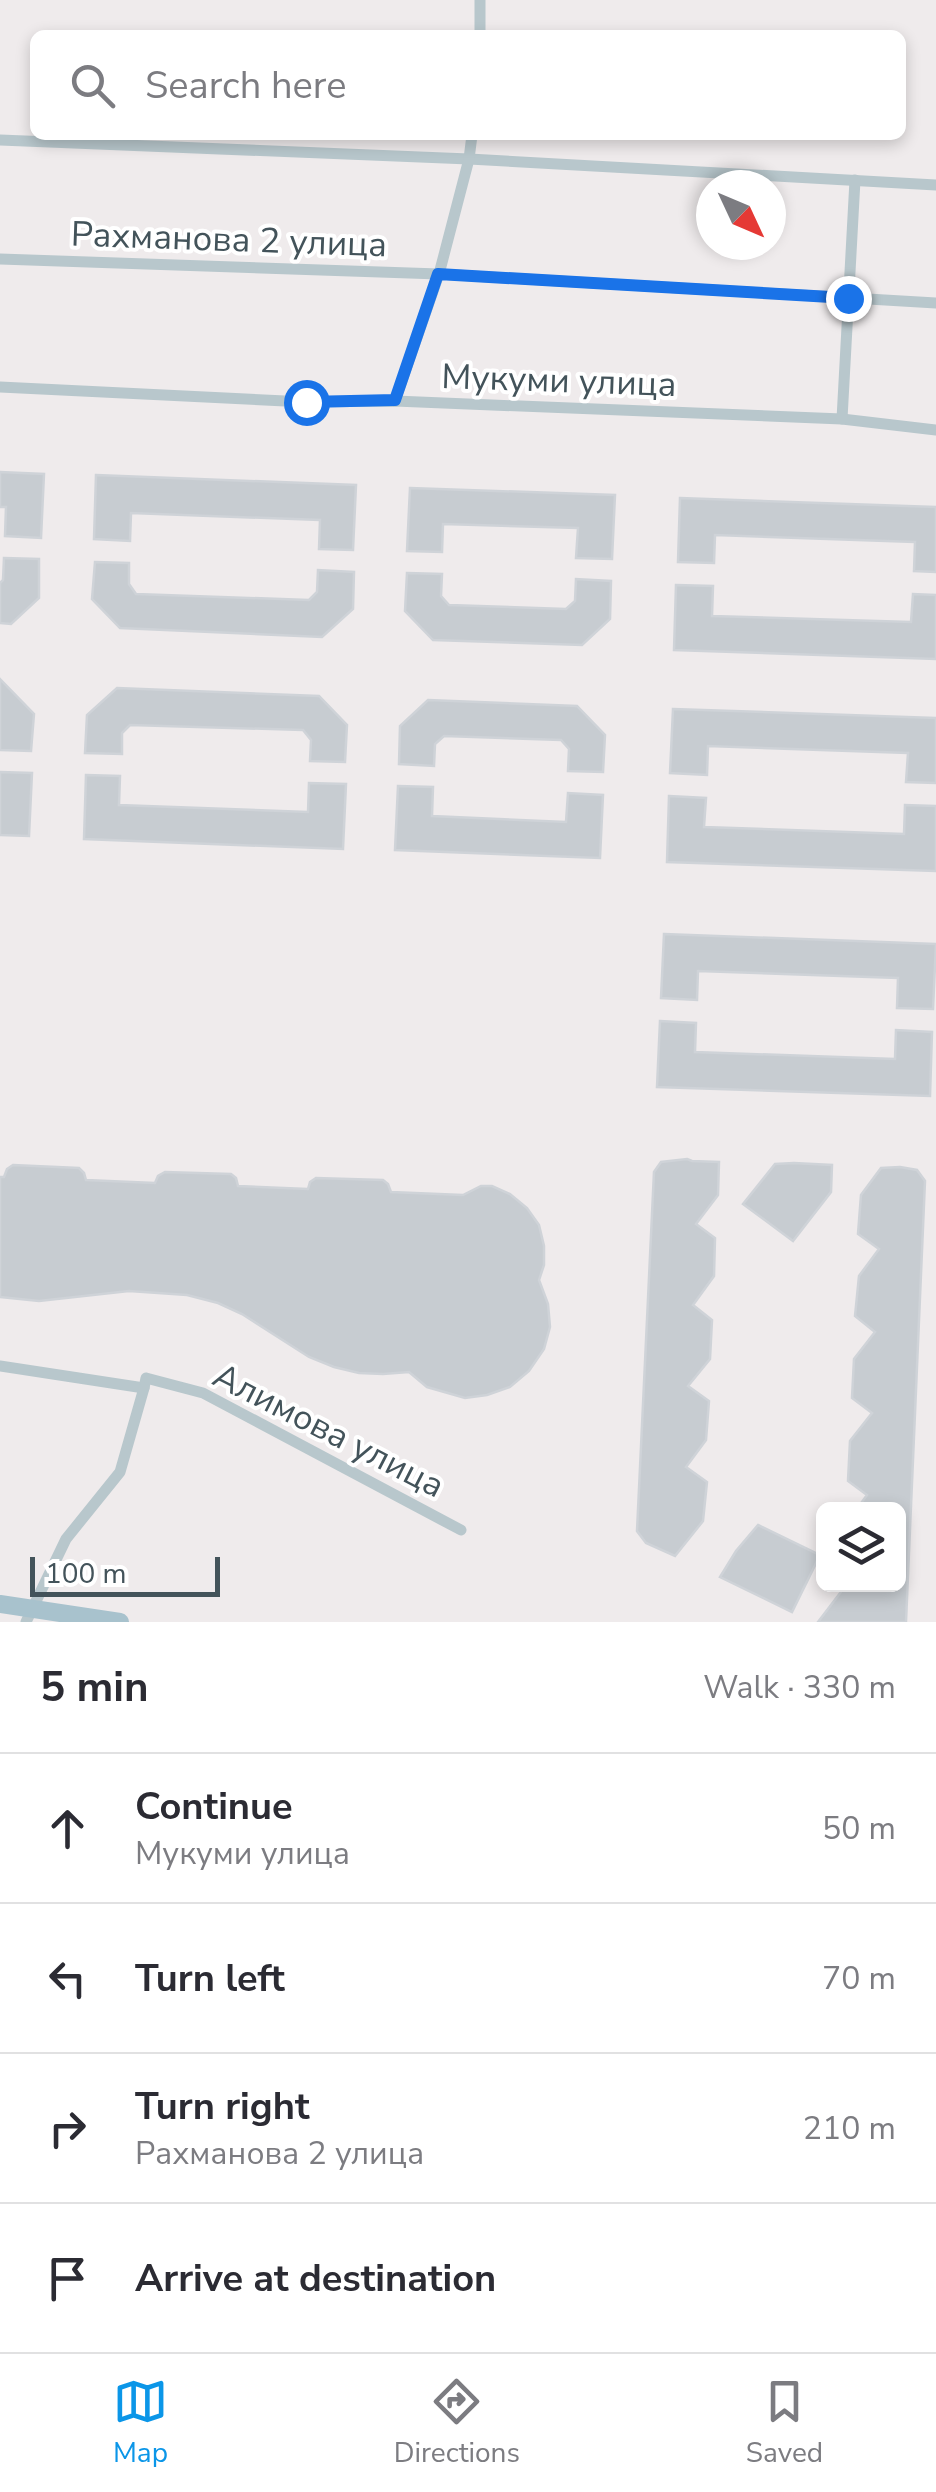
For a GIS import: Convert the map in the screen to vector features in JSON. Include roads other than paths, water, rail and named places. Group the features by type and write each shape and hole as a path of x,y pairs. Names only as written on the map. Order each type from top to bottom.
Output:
{"main road":[{"path":"0,1604 28,1616 120,1622"}],"street":[{"path":"480,0 480,30"},
{"path":"0,140 469,159 936,185"},
{"path":"395,400 438,274 471,140"},
{"path":"842,419 855,180"},
{"name":"Рахманова 2 улица","path":"0,259 438,274 936,303"},
{"name":"Мукуми улица","path":"0,387 306,402 395,400 842,419 936,430"},
{"name":"Алимова улица","path":"0,1366 144,1388 146,1378 203,1392 460,1530"},
{"path":"28,1616 66,1539 120,1472 144,1388"}]}
